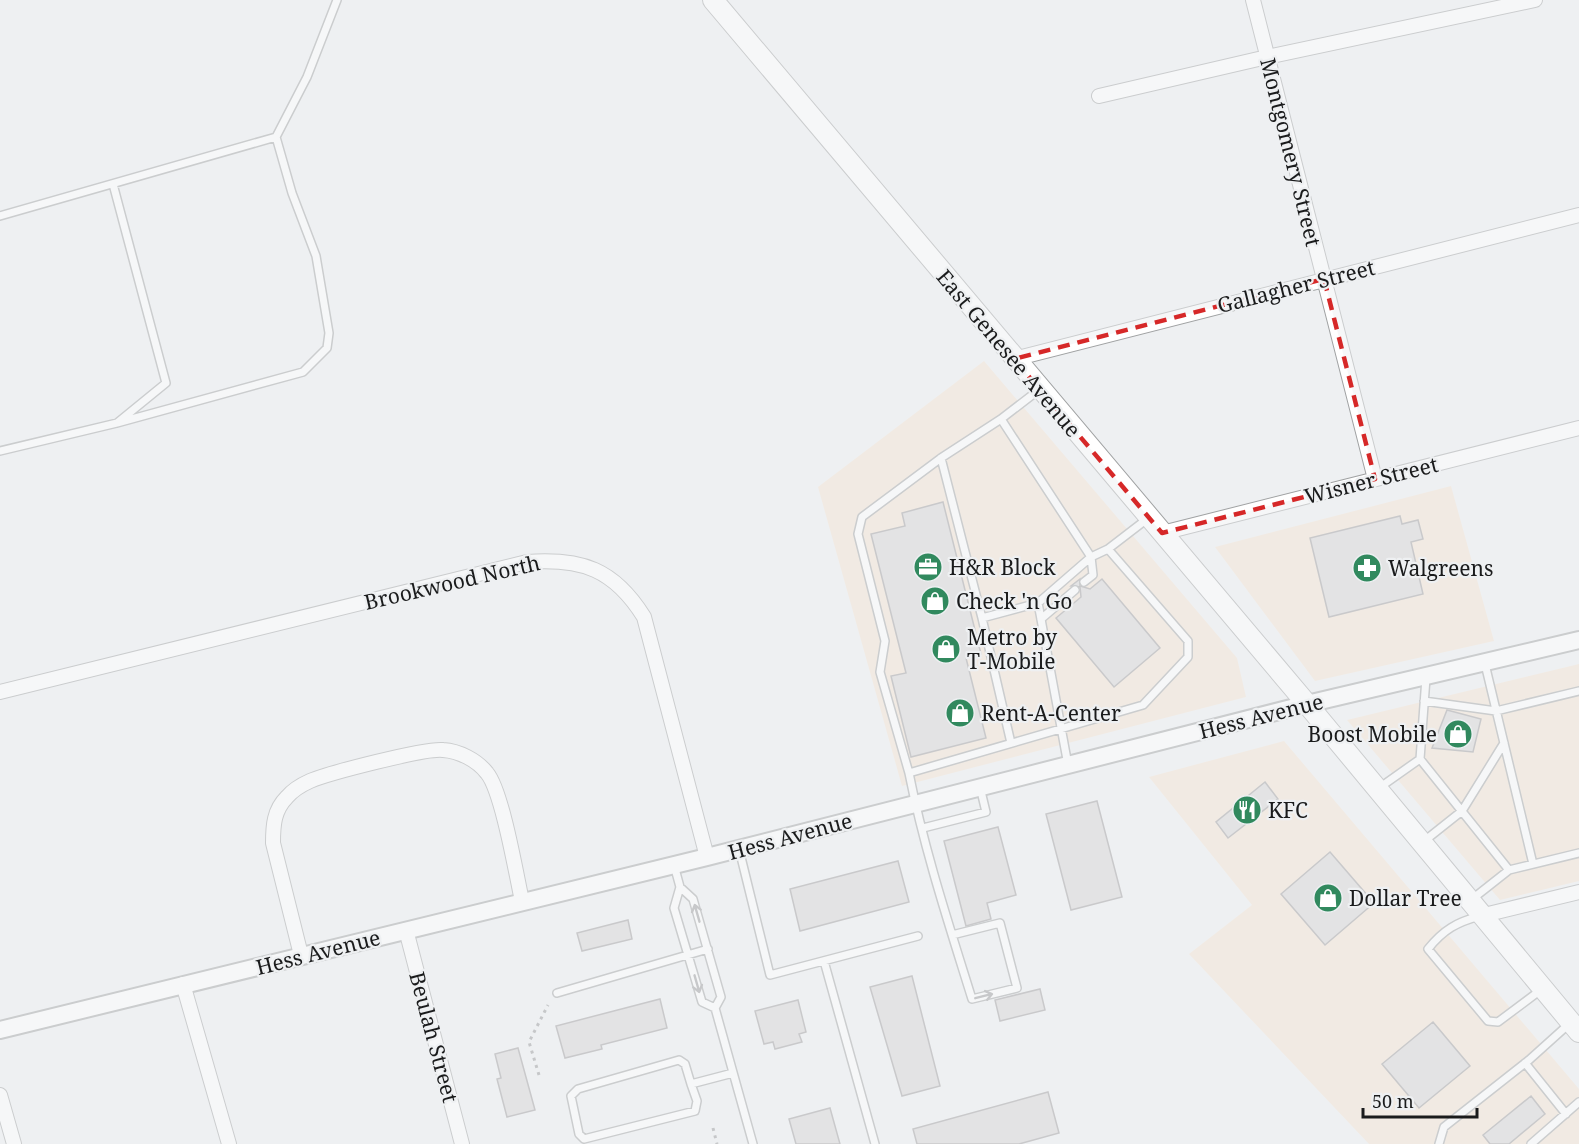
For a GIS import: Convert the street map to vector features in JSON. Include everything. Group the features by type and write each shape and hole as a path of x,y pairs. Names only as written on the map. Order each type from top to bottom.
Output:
{"main road":[{"name":"East Genesee Avenue","path":"713,0 1307,704 1474,909 1575,1027"}],"street":[{"name":"Montgomery Street","path":"1253,0 1375,478"},
{"path":"1099,96 1267,57 1535,0"},
{"name":"Gallagher Street","path":"1014,359 1579,215"},
{"name":"Wisner Street","path":"1162,533 1579,428"},
{"name":"Brookwood North","path":"0,692 527,562 555,560 585,565 609,576 630,595 644,617 707,857"},
{"name":"Hess Avenue","path":"0,1030 707,857 1307,704 1578,643"},
{"path":"302,955 273,843 276,812 286,797 312,780 421,753 445,750 458,753 475,761 488,773 496,791 522,901"},
{"path":"1474,909 1579,892"},
{"name":"Beulah Street","path":"406,930 462,1144"},
{"path":"183,984 229,1144"},
{"path":"0,1095 14,1144"}],"lane":[{"path":"0,451 117,423 303,372 327,348 329,333 316,256 292,193 276,137 307,77 337,0"},
{"path":"0,216 276,137"},
{"path":"113,184 166,383 117,423"},
{"path":"952,935 1000,922 1017,988 972,999 952,935 880,672 885,641 858,534 862,517 1040,389"},
{"path":"1001,419 1091,557 1093,575 1084,582"},
{"path":"941,458 952,491 1011,743"},
{"path":"982,618 1038,603 1091,557 1108,549 1149,518"},
{"path":"909,773 1143,705 1188,657 1188,641 1108,549"},
{"path":"1041,619 1075,590"},
{"path":"1038,603 1068,765"},
{"path":"1485,664 1533,864"},
{"path":"1426,678 1420,759 1509,870"},
{"path":"1424,701 1496,711 1579,691"},
{"path":"1421,843 1462,811 1504,743"},
{"path":"1377,790 1420,759"},
{"path":"923,828 986,812 980,787"},
{"path":"739,849 770,975 918,936"},
{"path":"1542,989 1498,1022 1488,1021 1428,950 1441,933 1474,909 1509,870 1579,853"},
{"path":"673,865 680,888 693,899 708,949 721,997 715,1008 753,1144"},
{"path":"680,888 674,908 702,1002 715,1008"},
{"path":"557,993 708,949"},
{"path":"824,962 875,1144"},
{"path":"1439,1144 1444,1127 1575,1027"},
{"path":"679,1060 685,1064 691,1084 696,1101 695,1110 584,1139 579,1134 571,1096 578,1089 679,1060"},
{"path":"1525,1063 1566,1114"},
{"path":"691,1084 733,1073"},
{"path":"1531,1144 1579,1102"}],"path":[{"path":"539,1076 529,1042 548,1005"},
{"path":"713,1128 717,1144"}],"highlighted area":[{"path":"1324,279 1375,479 1162,533 1014,359"}],"shaded area":[{"path":"984,361 1237,658 1246,697 902,786 818,487"},
{"path":"1451,486 1494,641 1315,681 1215,547"},
{"path":"1579,664 1579,881 1500,900 1347,720"},
{"path":"1284,741 1579,1089 1579,1144 1369,1144 1189,954 1252,905 1149,777"}],"building":[{"path":"943,502 981,654 966,658 986,738 911,757 891,676 906,673 871,534 905,526 902,513"},
{"name":"Walgreens","path":"1400,516 1402,524 1418,520 1423,539 1411,542 1423,594 1329,617 1310,538"},
{"path":"1080,579 1080,586 1090,589 1102,579 1160,648 1114,687 1056,618 1081,597 1080,587 1071,586"},
{"name":"Boost Mobile","path":"1447,710 1481,719 1473,752 1432,748"},
{"name":"KFC","path":"1265,782 1278,799 1228,838 1216,822"},
{"path":"1097,801 1122,897 1071,910 1046,814"},
{"path":"998,827 1016,895 987,903 991,919 966,926 944,841"},
{"name":"Dollar Tree","path":"1330,852 1374,903 1325,945 1281,894"},
{"path":"898,861 909,902 800,931 790,889"},
{"path":"628,920 632,939 582,951 577,933"},
{"path":"912,976 940,1086 902,1096 870,987"},
{"path":"1040,989 1045,1010 1000,1021 995,1000"},
{"path":"660,999 667,1028 601,1045 602,1049 565,1058 556,1026"},
{"path":"798,1000 806,1032 799,1034 802,1042 775,1049 773,1042 764,1044 755,1011"},
{"path":"1433,1022 1470,1066 1419,1108 1382,1064"},
{"path":"518,1048 535,1110 507,1117 497,1079 501,1078 495,1054"},
{"path":"1048,1092 1059,1133 1019,1144 917,1144 913,1129"},
{"path":"1531,1096 1545,1114 1509,1144 1490,1144 1483,1135"},
{"path":"830,1108 840,1144 796,1144 789,1119"}],"place":[{"name":"H&R Block","path":"928,567"},
{"name":"Walgreens","path":"1367,568"},
{"name":"Check 'n Go","path":"935,601"},
{"name":"Metro by T-Mobile","path":"946,649"},
{"name":"Rent-A-Center","path":"960,713"},
{"name":"Boost Mobile","path":"1458,734"},
{"name":"KFC","path":"1247,810"},
{"name":"Dollar Tree","path":"1328,898"}]}
